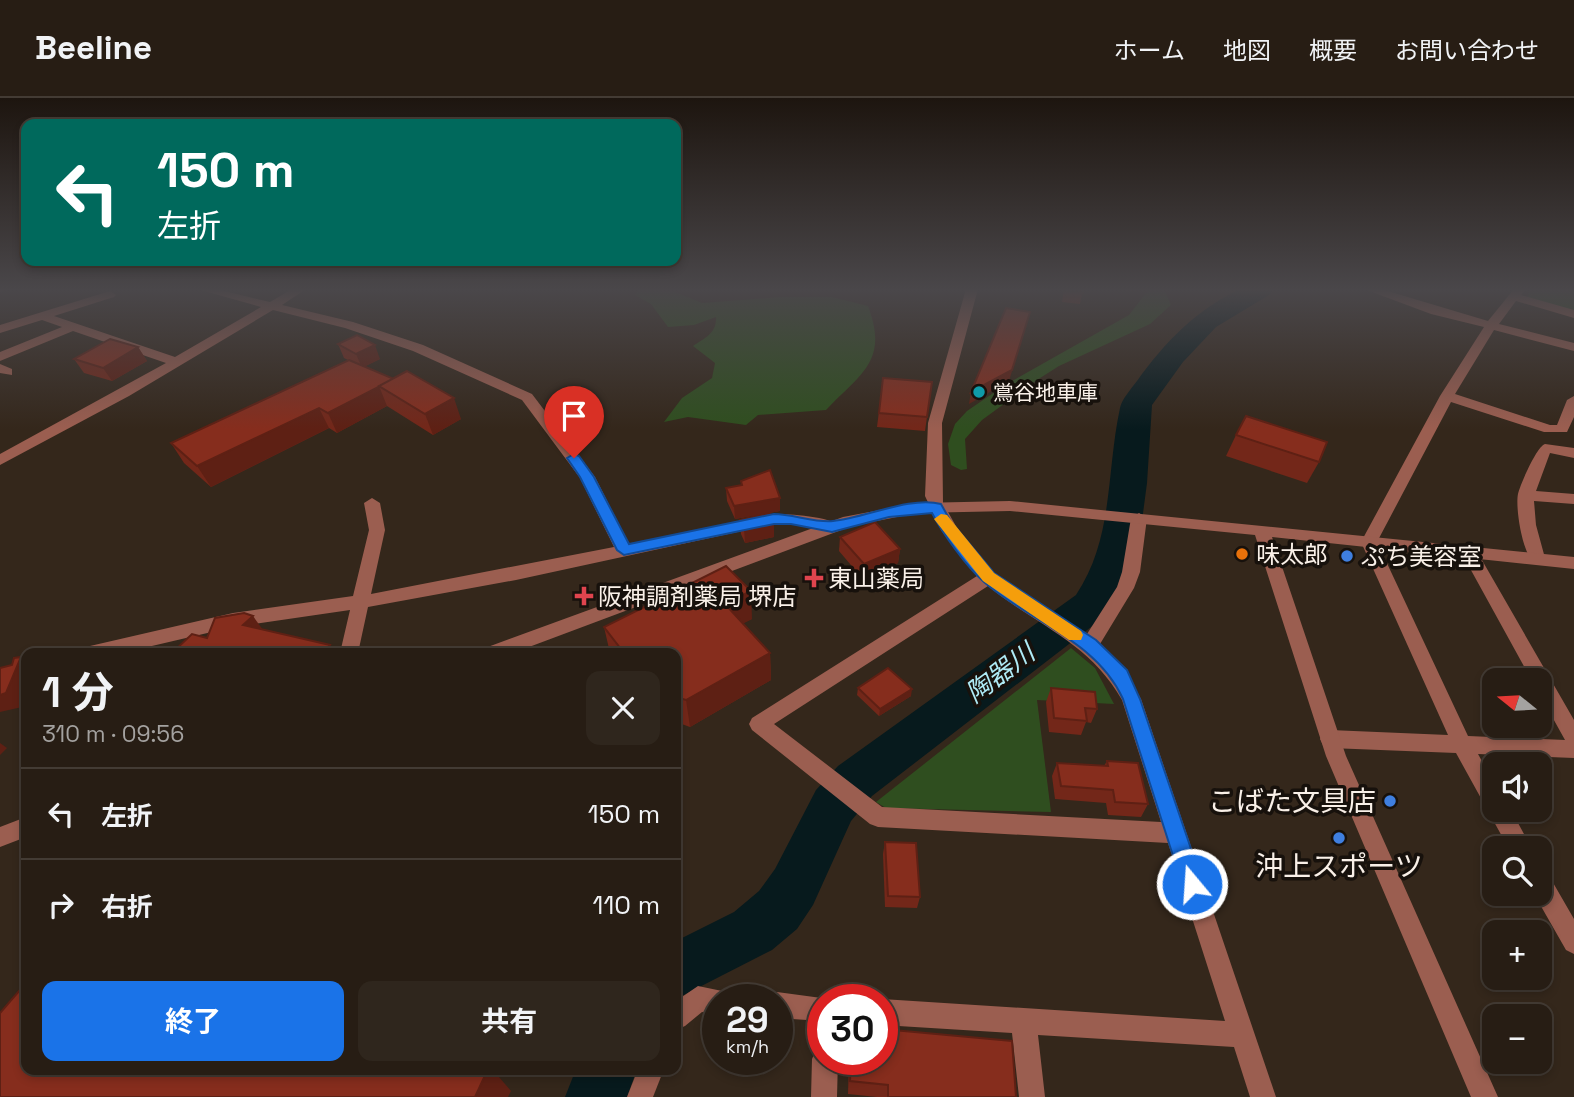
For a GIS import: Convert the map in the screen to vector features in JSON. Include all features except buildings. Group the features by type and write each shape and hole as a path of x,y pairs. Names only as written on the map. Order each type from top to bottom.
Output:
{"street":[{"path":"0,357 51,336"},
{"path":"98,336 177,362"},
{"path":"0,460 222,336"},
{"path":"381,336 458,363 527,397 587,477 624,550"},
{"path":"959,336 935,423 933,496 936,508 945,525 989,577 1082,639 1121,675 1263,1097"},
{"path":"1369,542 1447,396 1485,336"},
{"path":"1533,336 1574,347"},
{"path":"1447,396 1549,429 1562,429 1574,400"},
{"path":"1537,558 1524,516 1525,495 1545,448 1574,453"},
{"path":"1525,495 1574,499"},
{"path":"350,648 377,530 372,503"},
{"path":"505,648 832,527 889,513 936,508 1010,506 1537,558 1573,564"},
{"path":"1082,639 1125,588 1131,572 1135,518"},
{"path":"112,648 233,620 360,602 516,574 774,519 791,519 832,527"},
{"path":"1262,532 1330,738 1485,1097"},
{"path":"1369,542 1462,744 1482,780"},
{"path":"1469,552 1574,737"},
{"path":"989,577 759,724 878,817 1175,833"},
{"path":"1330,738 1574,748"},
{"path":"0,837 21,829"},
{"path":"1552,897 1567,916 1574,942"},
{"path":"681,1013 698,999 702,999"},
{"path":"898,1013 1242,1035"},
{"path":"1023,1021 1032,1097"},
{"path":"640,1097 648,1075"},
{"path":"824,1097 825,1075"}],"green space":[{"path":"708,336 875,336 875,340 868,365 826,410 758,415 746,425 688,417 664,422 682,398 712,378 715,363 693,346"},
{"path":"1092,336 1125,336 1059,366 982,420 965,439 967,469 961,470 951,465 948,444 955,424 967,411 1005,385"},
{"path":"1071,648 1095,668 1114,704 1037,700 1051,812 886,808 876,802"}],"waterway":[{"name":"陶器川","path":"681,968 753,931 778,910 794,887 833,806 855,781 1090,606 1114,561 1121,536 1136,405 1190,336"},
{"name":"陶器川","path":"596,1097 605,1075"}],"slow traffic":[{"path":"941,519 977,567 1007,591 1075,635"}],"place":[{"name":"鴬谷地車庫","path":"979,392"},
{"name":"味太郎","path":"1242,554"},
{"name":"ぷち美容室","path":"1347,556"},
{"name":"東山薬局","path":"814,578"},
{"name":"阪神調剤薬局 堺店","path":"584,596"},
{"name":"こばた文具店","path":"1390,801"},
{"name":"沖上スポーツ","path":"1339,838"}],"route":[{"path":"574,458 587,477 624,550 774,519 791,519 832,527 889,513 936,508 945,525 977,567 1007,591 1090,645 1121,675 1192,884"}]}
